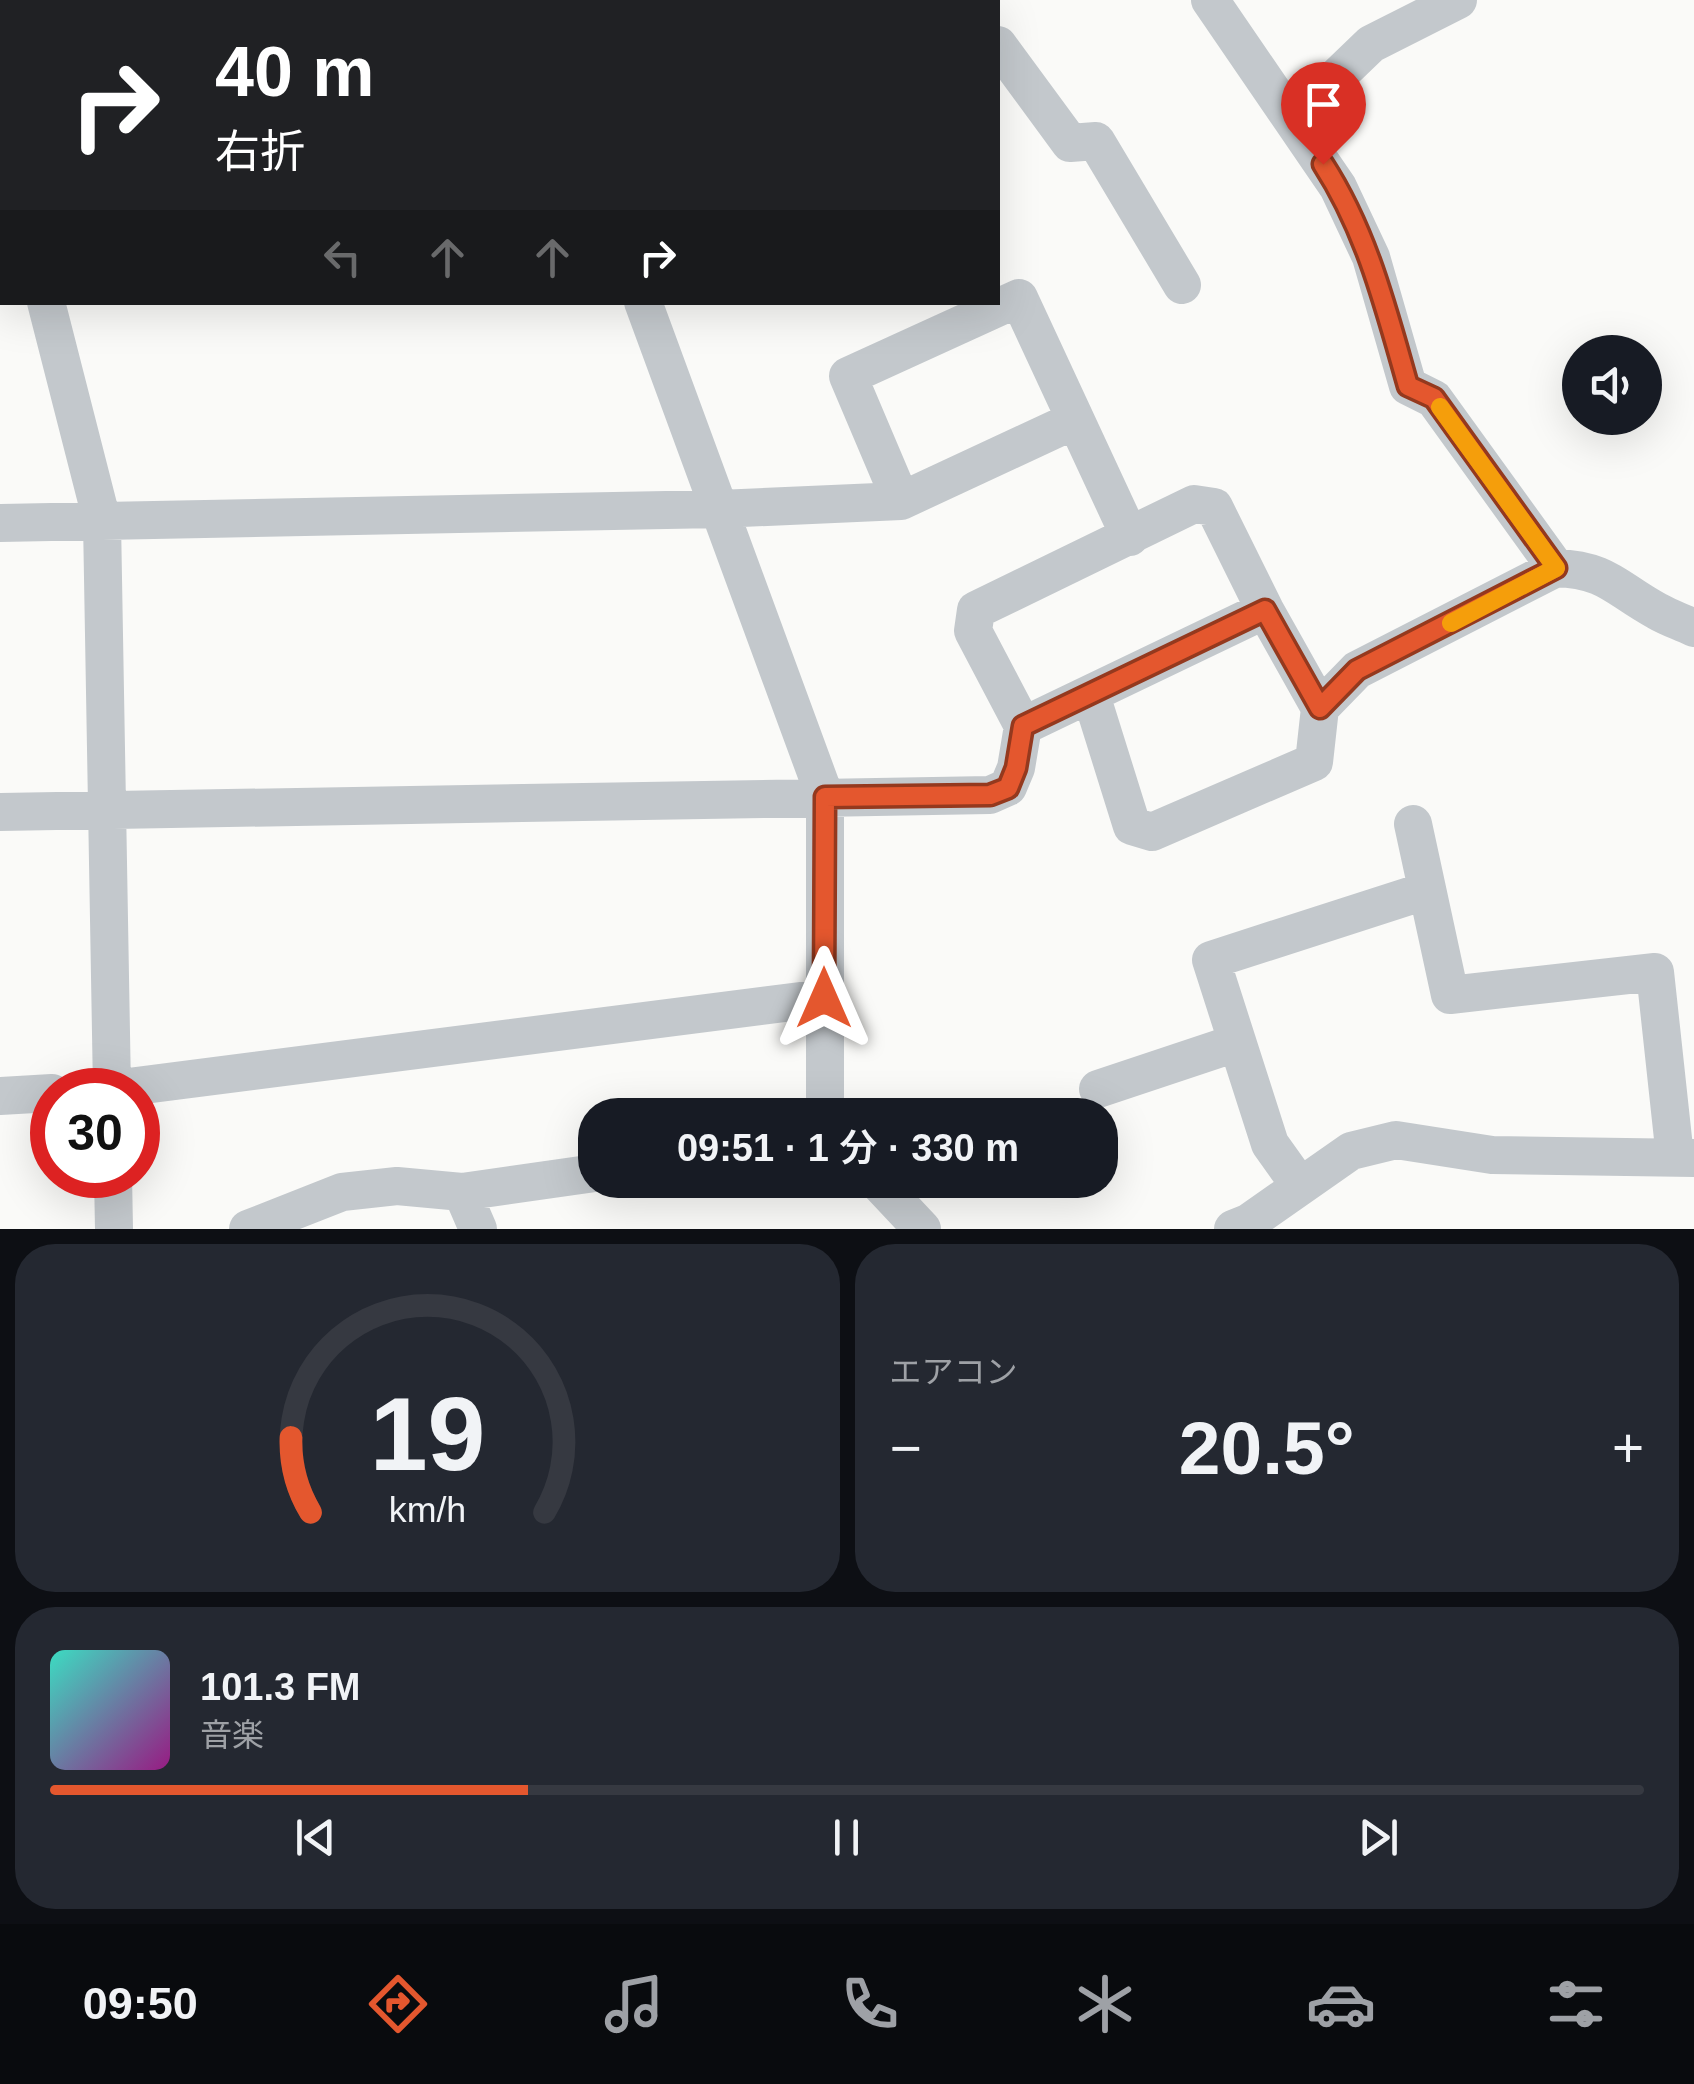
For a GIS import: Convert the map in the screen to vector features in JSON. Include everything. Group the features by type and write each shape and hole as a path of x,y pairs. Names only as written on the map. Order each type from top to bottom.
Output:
{"street":[{"path":"1210,0 1338,187 1371,258 1408,386 1434,398 1556,568"},
{"path":"1293,118 1370,44 1458,0"},
{"path":"1000,48 1070,143 1096,140 1182,285"},
{"path":"901,501 848,376 1019,298 1130,537"},
{"path":"47,305 102,522 109,1068"},
{"path":"644,305 825,797 825,1098"},
{"path":"0,523 720,509 901,501 1076,420"},
{"path":"0,812 990,795 1008,788 1016,768 1023,726 974,632 976,610 1194,504 1214,506 1265,610 1320,708 1314,762 1152,832 1132,826 1091,695"},
{"path":"1320,708 1357,670 1556,568 1584,569 1609,579 1655,610 1694,628"},
{"path":"1023,726 1265,610"},
{"path":"1252,1224 1351,1151 1396,1140 1492,1155 1684,1158 1679,1052 1655,972 1450,995 1413,824"},
{"path":"1300,1186 1270,1144 1211,960 1425,890"},
{"path":"160,1083 824,998"},
{"path":"1098,1089 1236,1043"},
{"path":"0,1096 30,1094"},
{"path":"265,1226 342,1192 397,1186 462,1192 578,1175"},
{"path":"462,1192 478,1229"},
{"path":"113,1198 114,1229"},
{"path":"893,1198 922,1229"}],"slow traffic":[{"path":"1440,407 1556,568 1451,623"}],"route":[{"path":"824,998 825,797 990,795 1008,788 1016,768 1023,726 1265,610 1320,708 1357,670 1556,568 1434,398 1408,386 1371,258 1323,164"}]}
